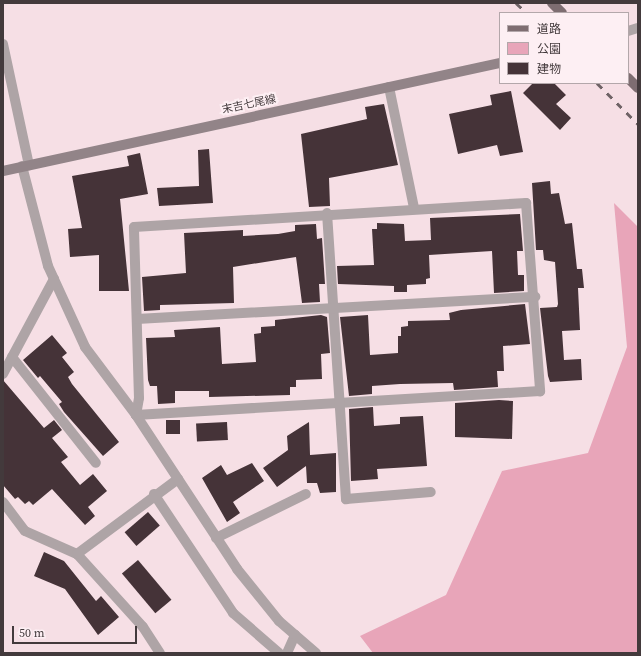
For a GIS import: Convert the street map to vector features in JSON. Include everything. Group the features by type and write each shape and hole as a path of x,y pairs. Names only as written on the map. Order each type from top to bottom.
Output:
{"main road":[{"path":"552,3 561,12"},
{"name":"末吉七尾線","path":"3,171 499,63"},
{"path":"629,79 638,88"}],"street":[{"path":"3,44 25,166 54,279 86,347 136,415 236,569 295,635 316,653"},
{"path":"389,87 414,208"},
{"path":"526,203 535,297 540,391 136,415 139,398 134,227 327,213 526,203"},
{"path":"327,213 341,404 346,499 431,492"},
{"path":"3,374 54,279"},
{"path":"137,319 535,297"},
{"path":"12,357 96,463"},
{"path":"77,554 154,494 178,479"},
{"path":"154,494 233,613 279,653"},
{"path":"216,538 306,494"},
{"path":"3,502 25,531 77,554 143,627 160,653"},
{"path":"287,653 295,635"}],"green space":[{"path":"614,203 638,227 638,653 373,653 360,636 446,595 502,471 588,453 627,347"}],"building":[{"path":"532,84 555,84 566,95 556,104 571,118 560,130 523,93"},
{"path":"511,91 523,152 500,156 497,145 458,154 449,114 492,105 490,95"},
{"path":"384,104 398,165 329,178 330,206 309,207 301,134 367,119 365,107"},
{"path":"209,149 213,203 159,206 157,188 199,186 198,150"},
{"path":"140,153 148,194 120,199 129,291 99,291 99,255 70,257 68,229 82,228 72,176 129,166 127,156"},
{"path":"550,181 551,194 559,193 565,224 572,223 577,269 582,269 584,288 578,288 580,330 562,331 564,360 581,359 582,380 550,382 548,376 540,308 557,307 558,304 555,262 544,260 543,250 536,250 532,183"},
{"path":"520,214 523,251 517,251 518,275 524,275 524,291 494,293 492,251 429,255 430,278 426,279 426,284 407,285 407,292 394,292 394,286 338,284 337,266 374,265 372,229 377,229 377,223 404,224 405,241 431,240 430,218"},
{"path":"316,224 317,239 322,238 325,284 319,284 320,302 302,303 296,257 233,267 234,303 160,305 160,310 144,311 142,277 186,273 184,233 243,230 243,236 278,234 295,231 295,225"},
{"path":"525,304 530,344 503,346 504,371 497,371 498,387 454,390 453,383 400,384 372,386 372,394 349,396 340,317 368,315 370,355 398,353 398,336 401,336 401,327 408,326 408,321 450,320 449,313 461,310"},
{"path":"321,315 327,317 330,353 321,354 322,379 296,380 296,387 290,387 290,395 209,397 209,391 175,391 175,403 158,404 157,386 150,386 148,380 146,338 175,337 174,330 220,327 222,364 256,362 254,334 261,333 261,327 275,326 275,320"},
{"path":"52,335 67,353 62,357 74,372 68,377 72,384 119,442 103,456 64,412 59,404 62,402 40,376 38,378 23,360"},
{"path":"3,380 44,428 54,420 62,430 52,438 68,457 61,462 80,485 93,474 107,491 88,507 95,516 85,525 52,489 33,505 29,501 25,504 18,497 15,499 3,485"},
{"path":"499,400 513,401 512,439 455,437 455,403"},
{"path":"373,407 374,426 400,424 400,417 423,416 427,466 377,469 378,479 351,481 349,409"},
{"path":"166,420 180,420 180,434 166,434"},
{"path":"227,422 228,440 197,442 196,424"},
{"path":"309,422 310,455 336,453 336,492 320,493 317,483 307,483 306,466 277,487 263,468 288,450 287,436"},
{"path":"252,463 264,481 233,502 240,513 227,522 202,478 221,465 227,475"},
{"path":"148,512 160,526 136,546 125,532"},
{"path":"44,552 64,561 96,601 101,596 119,617 98,635 65,589 34,576"},
{"path":"138,560 171,600 155,613 122,573"}],"railway":[{"path":"516,3 526,12"},
{"path":"598,84 638,124"}]}
